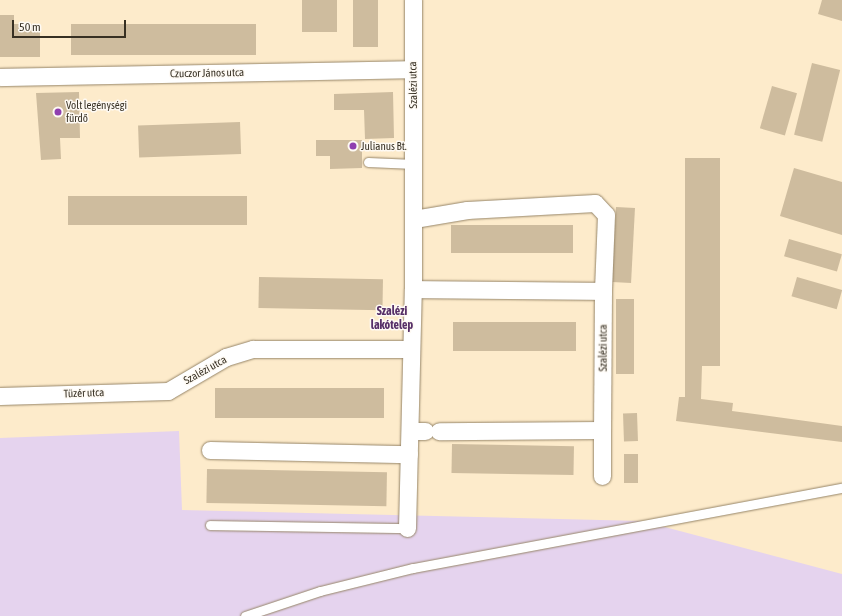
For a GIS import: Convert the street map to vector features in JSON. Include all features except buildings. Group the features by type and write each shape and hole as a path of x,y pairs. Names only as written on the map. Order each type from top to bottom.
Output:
{"street":[{"name":"Szalézi utca","path":"407,528 409,454 425,431 412,349 414,219 413,0"},
{"name":"Czuczor János utca","path":"0,77 413,69"},
{"name":"Szalézi utca","path":"414,219 467,210 595,203 606,215 603,291 602,476"},
{"path":"413,289 603,291"},
{"name":"Szalézi utca","path":"168,391 226,357 253,349 412,349"},
{"name":"Tüzér utca","path":"0,396 168,391"},
{"path":"425,431 602,430"},
{"path":"210,450 409,454"}],"lane":[{"path":"368,162 414,164"},
{"path":"245,616 320,591 413,568 842,488"},
{"path":"210,525 407,528"}],"shaded area":[{"path":"179,431 182,510 642,521 842,574 842,616 0,616 0,438"}],"place":[{"name":"Volt legénységi fürdő","path":"58,112"},
{"name":"Julianus Bt.","path":"353,146"}],"district":[{"name":"Szalézi lakótelep","path":"392,319"}]}
